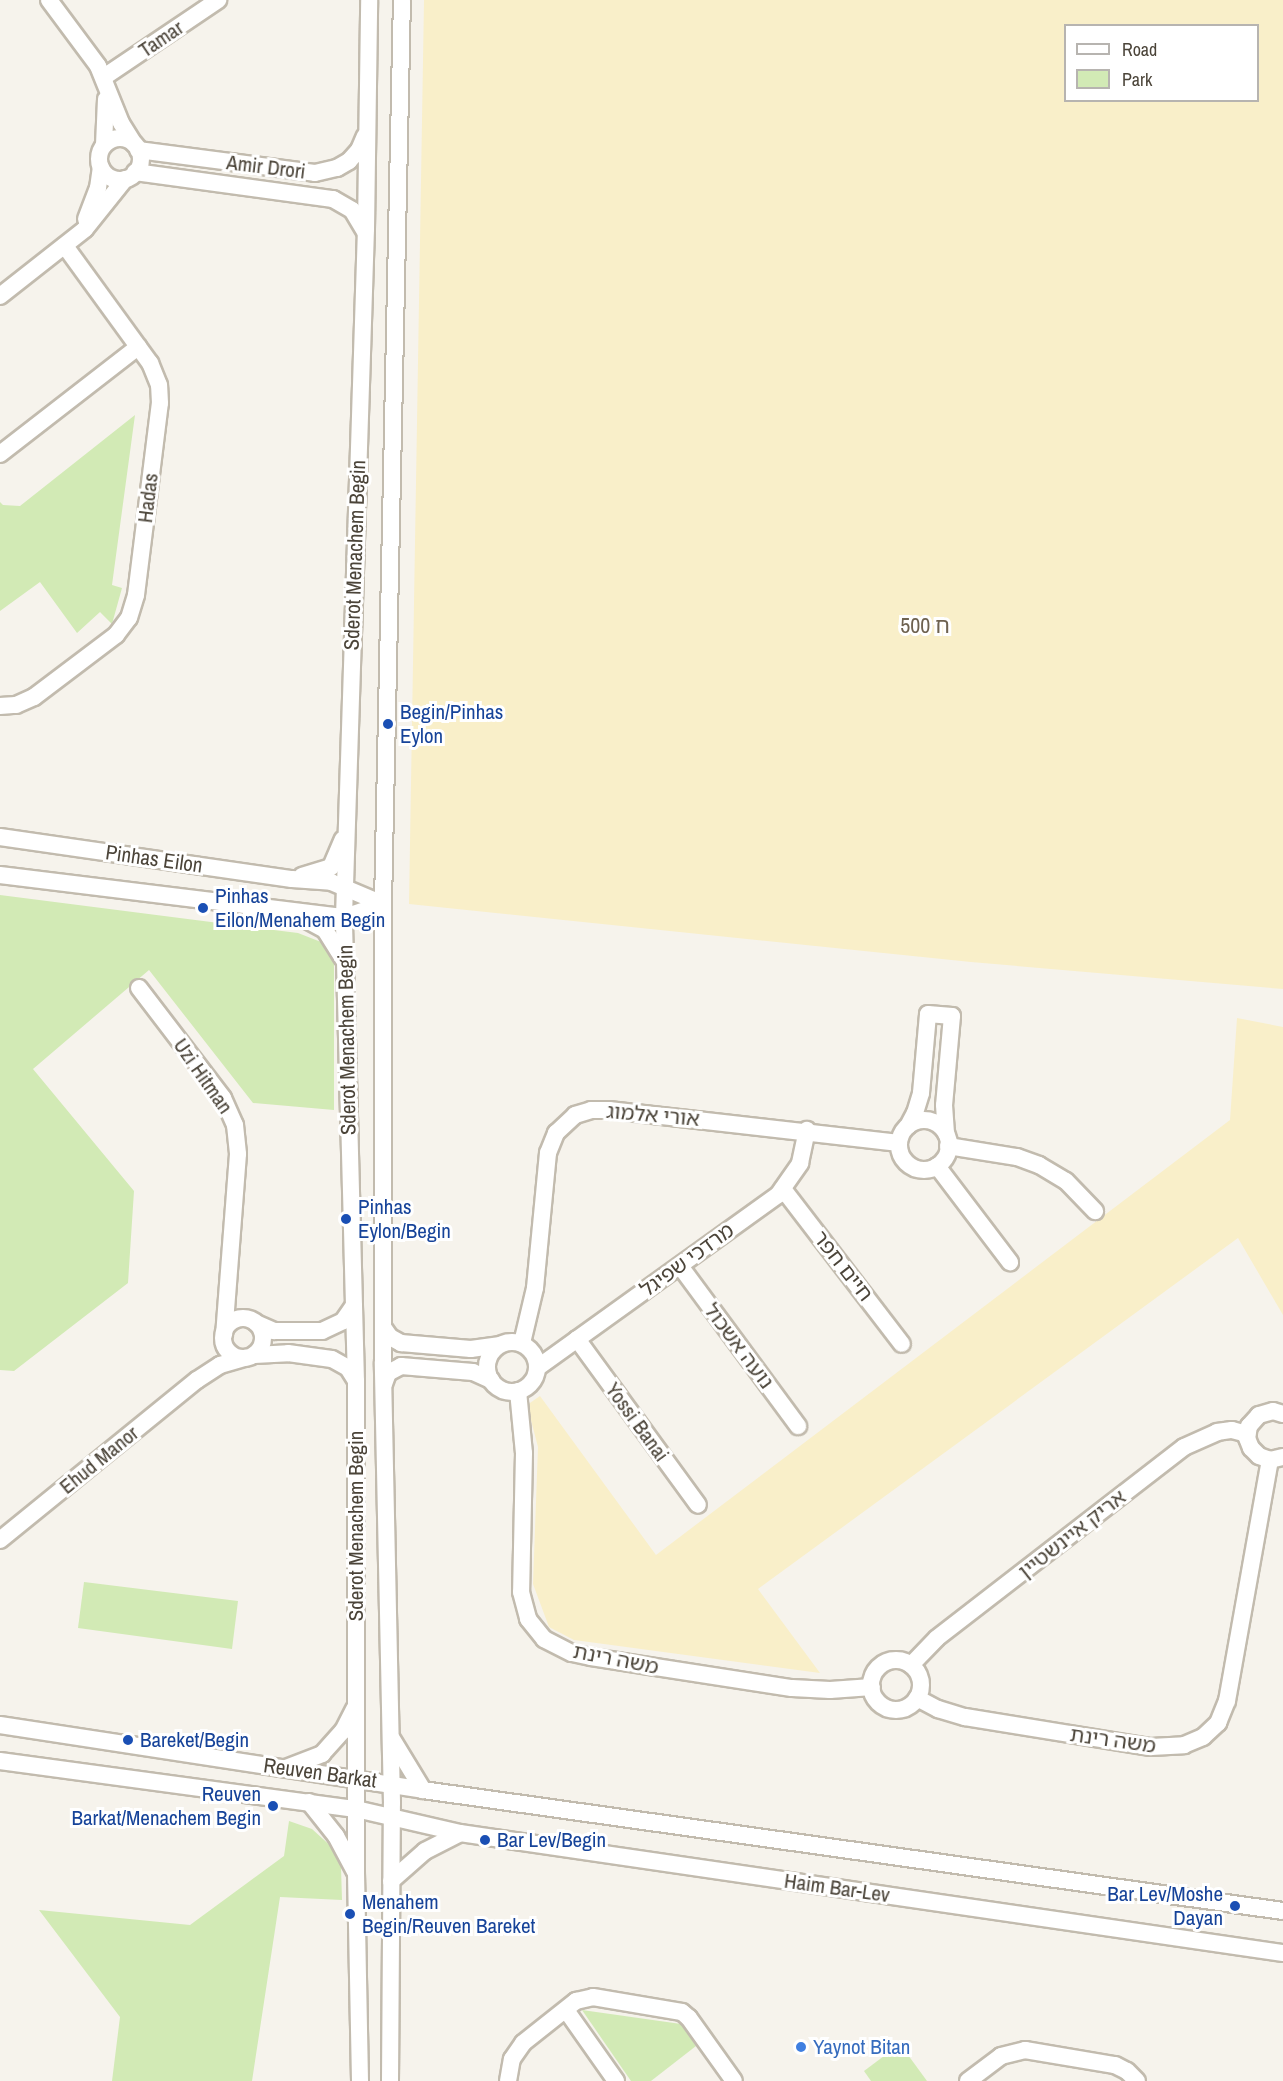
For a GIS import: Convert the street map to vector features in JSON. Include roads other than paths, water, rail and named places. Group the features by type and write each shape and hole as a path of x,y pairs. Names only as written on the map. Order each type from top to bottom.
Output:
{"street":[{"path":"0,296 70,242 95,219 140,160 136,147 121,123 104,77 49,0"},
{"name":"Tamar","path":"104,77 218,0"},
{"name":"Sderot Menachem Begin","path":"360,2081 356,1872 356,1382 344,917 366,236 369,0"},
{"name":"Sderot Menachem Begin","path":"390,2081 392,1784 383,1327 383,904 402,0"},
{"path":"70,242 94,202 101,167 99,157 104,145 107,118 104,77"},
{"name":"Amir Drori","path":"136,147 315,173 337,168 355,156 363,143 368,124"},
{"path":"104,145 118,138 136,147"},
{"path":"101,167 112,178 130,175"},
{"name":"Amir Drori","path":"130,175 333,199 348,206 357,215 366,236"},
{"name":"Hadas","path":"0,706 16,705 34,697 116,634 131,613 160,399 154,372 70,242"},
{"path":"0,454 138,347"},
{"path":"292,879 331,867 346,833"},
{"name":"Pinhas Eilon","path":"0,837 292,879 332,882 383,904"},
{"name":"Pinhas Eilon","path":"0,875 344,917 383,904"},
{"path":"290,912 325,930 344,961"},
{"name":"Uzi Hitman","path":"140,988 223,1098 235,1125 238,1154 224,1337"},
{"path":"928,1014 952,1016 944,1105 947,1140 945,1157 937,1166 922,1169 911,1166 901,1154 899,1143 915,1113 921,1093 928,1014"},
{"name":"אורי אלמוג","path":"522,1343 535,1288 548,1153 556,1132 568,1119 582,1112 609,1110 807,1130 899,1143"},
{"path":"908,1126 918,1121 930,1121 940,1126 947,1140 1017,1157 1039,1165 1066,1181 1095,1211"},
{"name":"מרדכי שפיגל","path":"537,1368 783,1189 800,1163 807,1130"},
{"path":"937,1166 1010,1262"},
{"name":"חיים חפר","path":"783,1189 902,1344"},
{"name":"נועה אשכול","path":"680,1266 798,1426"},
{"name":"Uzi Hitman","path":"227,1282 236,1308 252,1321"},
{"path":"252,1321 262,1330 263,1340 260,1349 249,1357 230,1353 224,1337 233,1322 252,1321 274,1331 322,1331 343,1321 354,1305"},
{"path":"383,1327 390,1337 401,1343 471,1348 499,1345 510,1341 522,1343 535,1356 537,1368 531,1383 518,1391 503,1390 491,1380 475,1372 401,1366 388,1373 384,1384"},
{"name":"Ehud Manor","path":"197,1380 215,1358 224,1337"},
{"name":"Yossi Banai","path":"577,1339 698,1505"},
{"path":"491,1380 488,1361 499,1345"},
{"name":"Ehud Manor","path":"0,1540 215,1367 249,1357 288,1353 332,1359 348,1368 356,1382"},
{"name":"משה רינת","path":"518,1391 524,1454 521,1592 528,1619 544,1639 564,1650 591,1658 792,1688 830,1690 872,1687"},
{"path":"1276,1458 1253,1451 1247,1434 1251,1423 1262,1413 1273,1411 1283,1414"},
{"name":"אריק איינשטיין","path":"911,1665 937,1638 1185,1447 1217,1432 1232,1430 1247,1434"},
{"name":"משה רינת","path":"917,1698 938,1709 965,1717 1151,1747 1184,1745 1203,1737 1218,1723 1227,1701 1276,1458"},
{"path":"898,1660 911,1665 921,1682 917,1698 906,1707 890,1709 877,1701 872,1687 875,1672 883,1664 898,1660"},
{"path":"285,1769 322,1754 342,1731 356,1706"},
{"name":"Reuven Barkat","path":"0,1725 392,1784"},
{"name":"Sderot Menachem Begin","path":"391,1737 423,1790"},
{"name":"Reuven Barkat","path":"0,1761 309,1802 392,1816"},
{"name":"Haim Bar-Lev","path":"392,1784 1283,1911"},
{"path":"309,1802 336,1836 356,1872"},
{"name":"Haim Bar-Lev","path":"392,1816 460,1833 1283,1953"},
{"path":"392,1881 425,1851 460,1833"},
{"path":"1258,1949 1283,1962"},
{"path":"508,2081 512,2059 521,2045 581,1999 593,1997 678,2010 689,2018 734,2081"},
{"path":"566,2010 616,2081"},
{"path":"975,2079 1001,2056 1025,2050 1115,2065 1127,2071 1137,2081"}],"place":[{"name":"Begin/Pinhas Eylon","path":"388,724"},
{"name":"Pinhas Eilon/Menahem Begin","path":"203,908"},
{"name":"Pinhas Eylon/Begin","path":"346,1219"},
{"name":"Bareket/Begin","path":"128,1740"},
{"name":"Reuven Barkat/Menachem Begin","path":"273,1806"},
{"name":"Bar Lev/Begin","path":"485,1840"},
{"name":"Bar Lev/Moshe Dayan","path":"1235,1906"},
{"name":"Menahem Begin/Reuven Bareket","path":"350,1914"},
{"name":"Yaynot Bitan","path":"801,2047"}],"district":[{"name":"ח 500","path":"925,626"}]}
